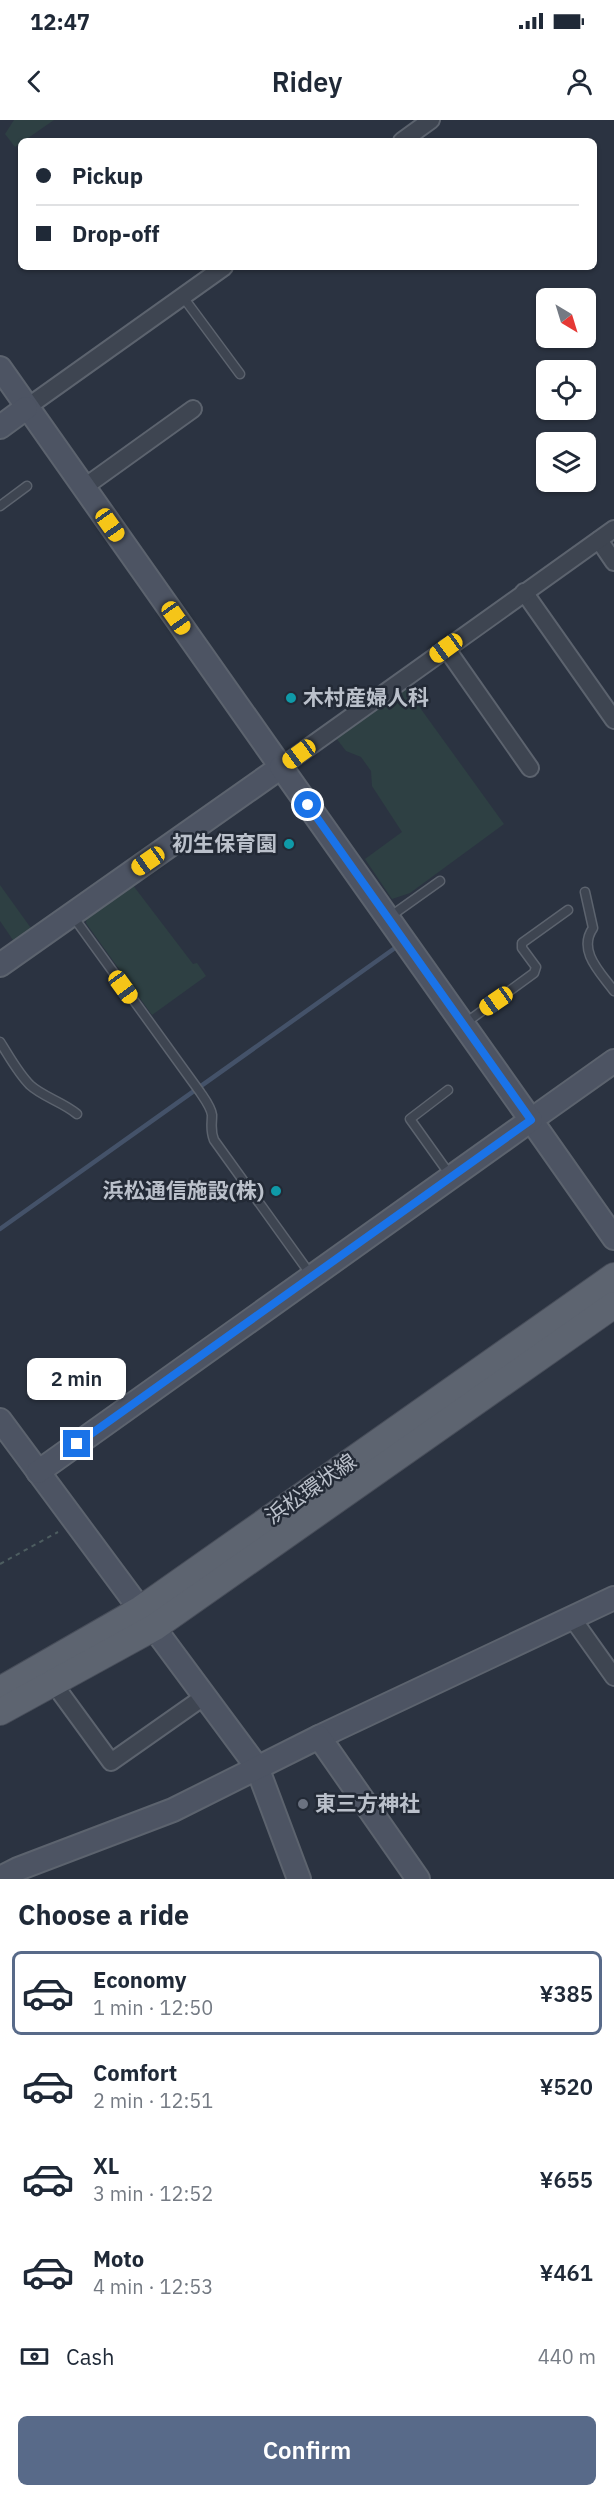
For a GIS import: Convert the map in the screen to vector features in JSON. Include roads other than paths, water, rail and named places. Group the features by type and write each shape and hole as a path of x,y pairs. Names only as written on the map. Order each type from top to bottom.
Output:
{"main road":[{"name":"浜松環状線","path":"0,1690 148,1618 614,1276"},
{"name":"浜松環状線","path":"0,1712 54,1684 148,1618 614,1305"}],"street":[{"path":"406,138 431,120"},
{"path":"0,426 220,270"},
{"path":"0,368 26,408 614,1238"},
{"path":"83,488 193,410"},
{"path":"0,965 614,530"},
{"path":"599,540 614,562"},
{"path":"524,592 614,720"},
{"path":"446,648 530,768"},
{"path":"38,1472 614,1061"},
{"path":"0,1420 257,1767 299,1879"},
{"path":"0,1878 173,1810 319,1737 614,1599"},
{"path":"572,1618 614,1677"},
{"path":"54,1684 111,1762 205,1696"},
{"path":"319,1737 418,1879"}],"lane":[{"path":"183,297 240,374"},
{"path":"0,506 27,486"},
{"path":"388,918 440,881"},
{"path":"585,892 593,928 588,935 587,949 614,991"},
{"path":"464,1024 534,974 536,968 522,948 522,942 568,910"},
{"path":"72,914 198,1089 210,1108 212,1116 209,1127 214,1140 312,1276"},
{"path":"0,1042 29,1084 62,1102 77,1114"},
{"path":"448,1090 410,1119 451,1177"}],"waterway":[{"path":"0,1229 395,948"}],"place":[{"name":"木村産婦人科","path":"291,698"},
{"name":"初生保育園","path":"289,844"},
{"name":"浜松通信施設(株)","path":"276,1191"},
{"name":"東三方神社","path":"303,1804"}]}
